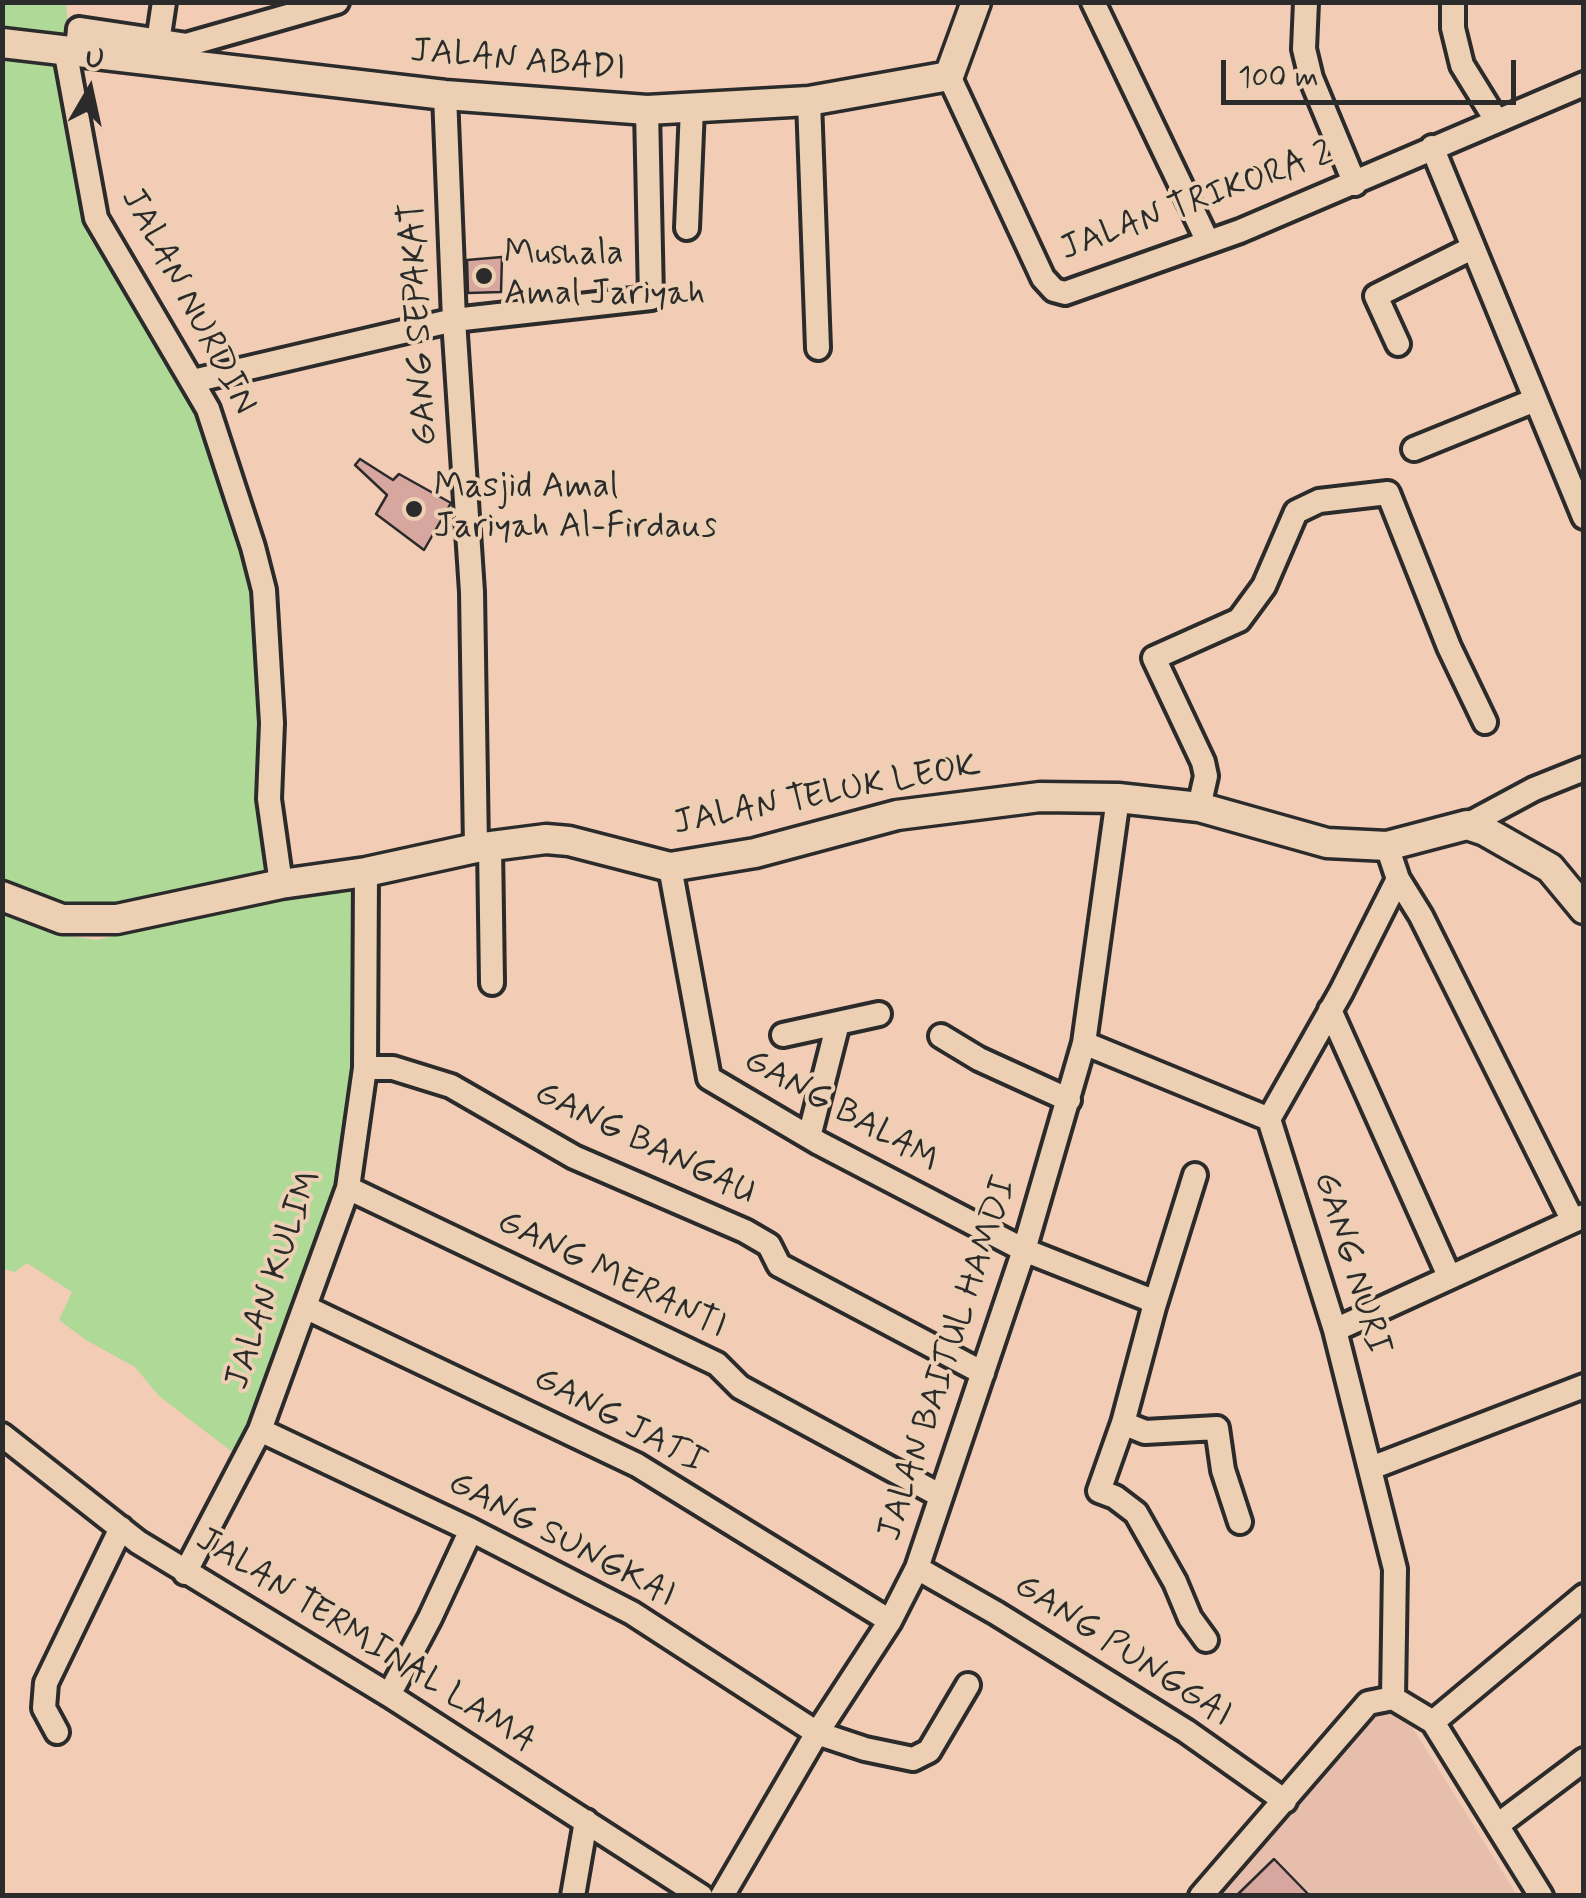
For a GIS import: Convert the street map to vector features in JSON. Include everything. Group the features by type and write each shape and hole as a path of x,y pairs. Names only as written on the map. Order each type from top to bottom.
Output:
{"street":[{"path":"164,2 161,52 337,2"},
{"path":"949,76 976,2"},
{"path":"1093,2 1208,242"},
{"path":"1306,2 1304,49 1311,78 1355,184"},
{"path":"1453,2 1453,28 1462,65 1496,120"},
{"name":"JALAN ABADI","path":"2,43 74,42 445,95 646,110 809,102 949,76"},
{"name":"JALAN NURDIN","path":"74,42 96,218 194,381 222,443 264,590 272,723 270,799 281,884"},
{"name":"JALAN TRIKORA 2","path":"949,76 1043,278 1054,290 1065,292 1208,242 1355,184 1432,147 1584,84"},
{"name":"GANG SEPAKAT","path":"445,95 492,983"},
{"path":"809,102 818,348"},
{"path":"686,228 692,108"},
{"path":"194,381 454,320 652,298 646,110"},
{"path":"1432,147 1584,517"},
{"path":"1398,344 1376,296 1472,248"},
{"path":"1414,449 1534,400"},
{"path":"1199,807 1206,776 1202,762 1154,658 1239,620 1264,586 1296,512 1320,502 1388,493 1448,647 1484,722"},
{"path":"1466,825 1534,788 1584,770"},
{"name":"JALAN TELUK LEOK","path":"2,896 62,919 117,918 483,847 546,840 569,841 670,867 714,862 896,814 1040,796 1118,798 1199,807 1326,843 1387,846 1466,825"},
{"name":"JALAN BAITUL HAMDI","path":"722,1896 918,1568 1024,1250 1084,1043 1118,798"},
{"path":"1466,825 1485,831 1550,868 1584,909"},
{"path":"1334,1330 1578,1219 1421,916 1398,879 1387,846"},
{"name":"GANG BALAM","path":"670,867 706,1075 809,1137 1024,1250 1148,1299 1154,1307"},
{"name":"JALAN KULIM","path":"185,1573 260,1430 348,1188 365,1068 366,872"},
{"path":"1084,1043 1269,1119 1398,879"},
{"path":"1330,1010 1449,1276"},
{"path":"783,1035 879,1014"},
{"path":"809,1137 838,1023"},
{"path":"941,1036 980,1059 1069,1100"},
{"name":"GANG BANGAU","path":"365,1068 394,1068 451,1086 574,1157 745,1231 768,1245 779,1265 983,1372"},
{"name":"GANG NURI","path":"1269,1119 1334,1330 1395,1569 1393,1698"},
{"path":"1195,1175 1123,1423 1099,1491 1116,1497 1136,1513 1175,1582 1190,1618 1206,1640"},
{"name":"GANG MERANTI","path":"348,1188 717,1364 740,1387 940,1496"},
{"name":"GANG JATI","path":"305,1307 637,1465 890,1620"},
{"path":"1372,1468 1584,1386"},
{"path":"1123,1423 1145,1432 1217,1428 1223,1470 1240,1522"},
{"name":"GANG SUNGKAI","path":"260,1430 471,1530 632,1613 817,1733 865,1750 914,1760 929,1752 968,1686"},
{"name":"JALAN TERMINAL LAMA","path":"2,1435 185,1573 388,1695 701,1896"},
{"path":"57,1732 44,1708 46,1683 121,1528"},
{"path":"388,1695 471,1530"},
{"name":"GANG PUNGGAI","path":"918,1568 1186,1731 1285,1801"},
{"path":"1433,1722 1584,1596"},
{"path":"1201,1896 1368,1703 1393,1698 1433,1722 1542,1896"},
{"path":"1499,1824 1584,1760"},
{"path":"574,1896 586,1821"}],"shaded area":[{"path":"1367,1698 1404,1714 1517,1895 1194,1896"}],"green space":[{"path":"2,3 66,3 69,36 3,29"},
{"path":"2,50 59,64 91,240 175,366 203,420 231,508 254,604 261,818 271,873 101,909 63,909 3,886"},
{"path":"354,883 360,940 356,1060 341,1174 235,1454 159,1396 135,1367 59,1320 72,1292 27,1263 15,1272 3,1269 2,913 50,933 96,940"}],"building":[{"name":"Mushala Amal Jariyah","path":"502,257 501,292 468,293 467,260"},
{"name":"Masjid Amal Jariyah Al-Firdaus","path":"360,459 393,480 399,474 451,503 424,550 376,514 387,495 355,465"},
{"path":"1274,1859 1310,1896 1236,1896"}],"place":[{"name":"Mushala Amal Jariyah","path":"484,276"},
{"name":"Masjid Amal Jariyah Al-Firdaus","path":"414,509"}]}
